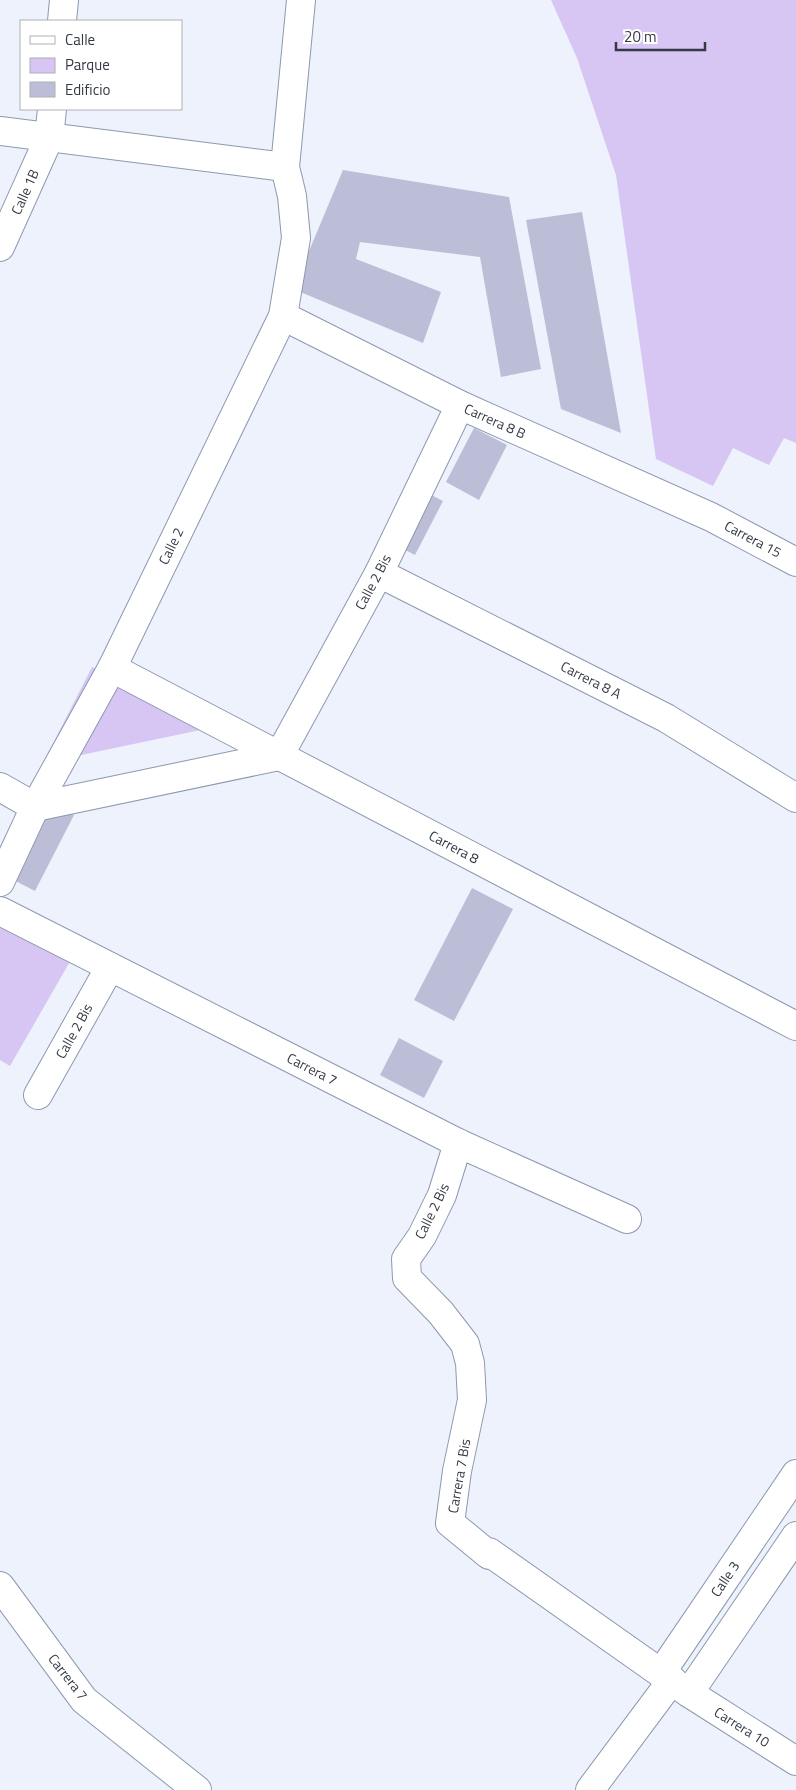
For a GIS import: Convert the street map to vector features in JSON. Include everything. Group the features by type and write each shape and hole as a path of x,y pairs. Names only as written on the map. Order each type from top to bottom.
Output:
{"street":[{"path":"62,20 64,0"},
{"name":"Calle 2","path":"0,882 35,808 112,668 283,316 296,238 292,196 285,167 301,0"},
{"name":"Calle 1B","path":"0,247 49,138 52,110"},
{"path":"0,131 285,167"},
{"name":"Carrera 8 B","path":"283,316 460,405 711,516"},
{"name":"Calle 2 Bis","path":"279,756 379,573 460,405"},
{"name":"Carrera 15","path":"711,516 796,562"},
{"name":"Carrera 8 A","path":"379,573 666,718 796,798"},
{"name":"Carrera 8","path":"112,668 796,1026"},
{"path":"0,787 35,808 279,756"},
{"name":"Carrera 7","path":"0,911 458,1143 627,1219"},
{"name":"Calle 2 Bis","path":"38,1095 110,967"},
{"name":"Calle 2 Bis","path":"407,1278 406,1259 422,1236 442,1195 458,1143"},
{"name":"Carrera 7 Bis","path":"407,1278 441,1313 465,1344 470,1363 472,1400 457,1471 450,1524 489,1555 490,1552 674,1682"},
{"name":"Calle 3","path":"674,1682 796,1474"},
{"name":"Calle 3","path":"590,1790 674,1682 796,1536"},
{"name":"Carrera 7","path":"0,1586 84,1700 197,1790"},
{"name":"Carrera 10","path":"674,1682 796,1761"}],"green space":[{"path":"551,0 796,0 796,443 784,438 769,465 733,448 713,486 656,459 616,175 577,58"},
{"path":"92,667 229,724 43,763"},
{"path":"0,912 76,951 10,1066 0,1060"}],"building":[{"path":"343,170 509,197 541,369 501,377 480,257 360,242 356,259 441,292 423,343 293,289"},
{"path":"582,212 621,433 561,409 526,220"},
{"path":"474,428 507,445 479,500 446,482"},
{"path":"410,484 443,501 415,555 382,538"},
{"path":"31,793 74,815 35,891 0,873"},
{"path":"472,888 513,909 454,1021 414,1000"},
{"path":"399,1038 443,1061 424,1098 380,1075"}]}
